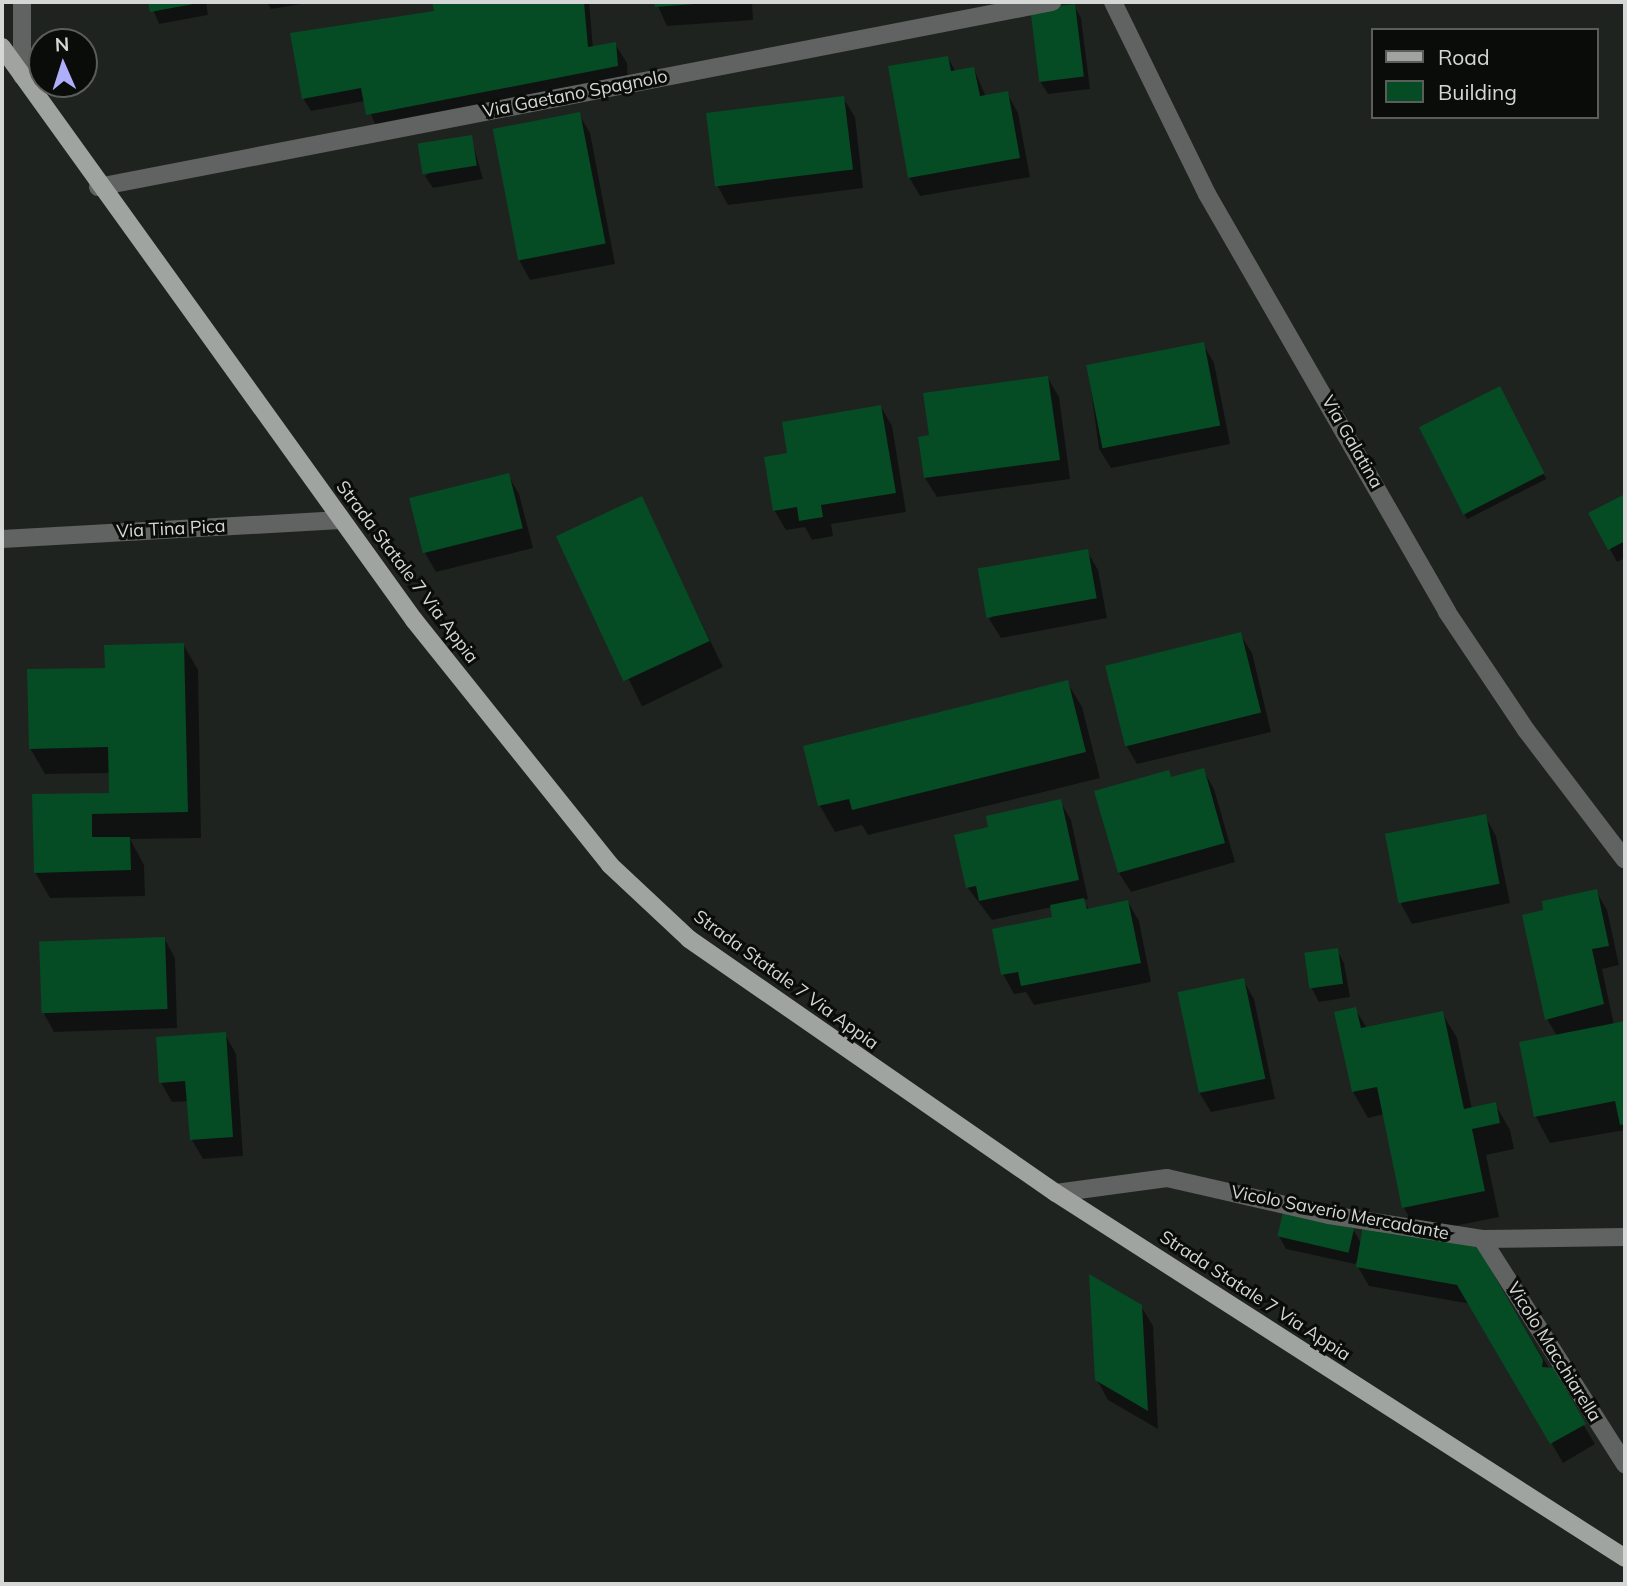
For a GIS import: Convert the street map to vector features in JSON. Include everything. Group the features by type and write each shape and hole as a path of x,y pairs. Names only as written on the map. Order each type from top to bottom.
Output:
{"main road":[{"name":"Strada Statale 7 Via Appia","path":"2,47 98,187 414,620 620,874 689,939 1056,1193 1625,1558"}],"street":[{"path":"22,2 22,76"},
{"name":"Via Gaetano Spagnolo","path":"98,187 1052,2"},
{"name":"Via Galatina","path":"1113,2 1208,194 1447,612 1526,730 1625,860"},
{"name":"Via Tina Pica","path":"2,539 340,520"},
{"name":"Vicolo Saverio Mercadante","path":"1056,1193 1167,1178 1329,1215 1482,1239 1625,1237"},
{"name":"Vicolo Macchiarella","path":"1482,1239 1625,1464"}],"building":[{"path":"148,2 199,2 199,3 150,12"},
{"path":"432,2 584,2 588,47 616,42 618,66 366,115 361,88 302,99 290,33 434,11"},
{"path":"654,2 694,2 695,4 655,7"},
{"path":"1075,4 1084,76 1039,82 1030,9"},
{"path":"948,56 951,71 974,67 980,96 1008,91 1020,158 908,178 888,66"},
{"path":"844,96 853,169 715,186 706,113"},
{"path":"580,112 606,244 518,261 493,129"},
{"path":"472,135 477,166 423,174 418,144"},
{"path":"1204,342 1220,425 1102,448 1086,365"},
{"path":"1048,376 1060,460 924,478 918,437 929,435 923,393"},
{"path":"1500,386 1544,473 1463,515 1419,427"},
{"path":"881,405 896,493 821,505 823,517 799,521 797,507 773,511 764,457 787,453 782,422"},
{"path":"509,473 523,528 423,553 409,498"},
{"path":"1625,494 1625,541 1608,550 1588,513"},
{"path":"642,496 710,641 624,681 556,536"},
{"path":"1088,549 1097,598 986,618 978,568"},
{"path":"1241,632 1261,713 1125,746 1105,666"},
{"path":"184,643 188,812 92,814 92,837 130,837 131,870 34,873 32,794 109,793 108,747 29,749 27,669 105,668 104,645"},
{"path":"1068,680 1086,752 852,810 849,799 818,806 803,746"},
{"path":"1204,768 1225,843 1118,873 1094,791 1169,770 1171,777"},
{"path":"1061,799 1079,880 979,901 976,886 966,888 954,835 988,827 986,816"},
{"path":"1486,814 1500,884 1398,903 1385,834"},
{"path":"1597,889 1609,946 1592,949 1604,1004 1545,1020 1522,915 1543,910 1542,901"},
{"path":"1084,898 1087,909 1128,900 1141,963 1021,986 1018,972 1001,975 992,929 1052,917 1050,905"},
{"path":"165,937 168,1009 42,1013 39,941"},
{"path":"1338,948 1343,984 1309,988 1304,953"},
{"path":"1244,978 1265,1079 1199,1093 1177,992"},
{"path":"1356,1007 1361,1028 1443,1011 1464,1109 1496,1102 1500,1123 1472,1129 1485,1191 1402,1208 1377,1087 1352,1092 1334,1012"},
{"path":"1625,1021 1625,1124 1620,1125 1615,1101 1534,1117 1519,1042"},
{"path":"226,1032 233,1137 190,1140 185,1081 159,1083 156,1037"},
{"path":"1283,1212 1354,1228 1349,1253 1277,1236"},
{"path":"1363,1225 1476,1244 1543,1360 1542,1367 1554,1368 1586,1424 1550,1444 1457,1285 1356,1267"},
{"path":"1089,1274 1142,1305 1148,1411 1095,1380"}]}
